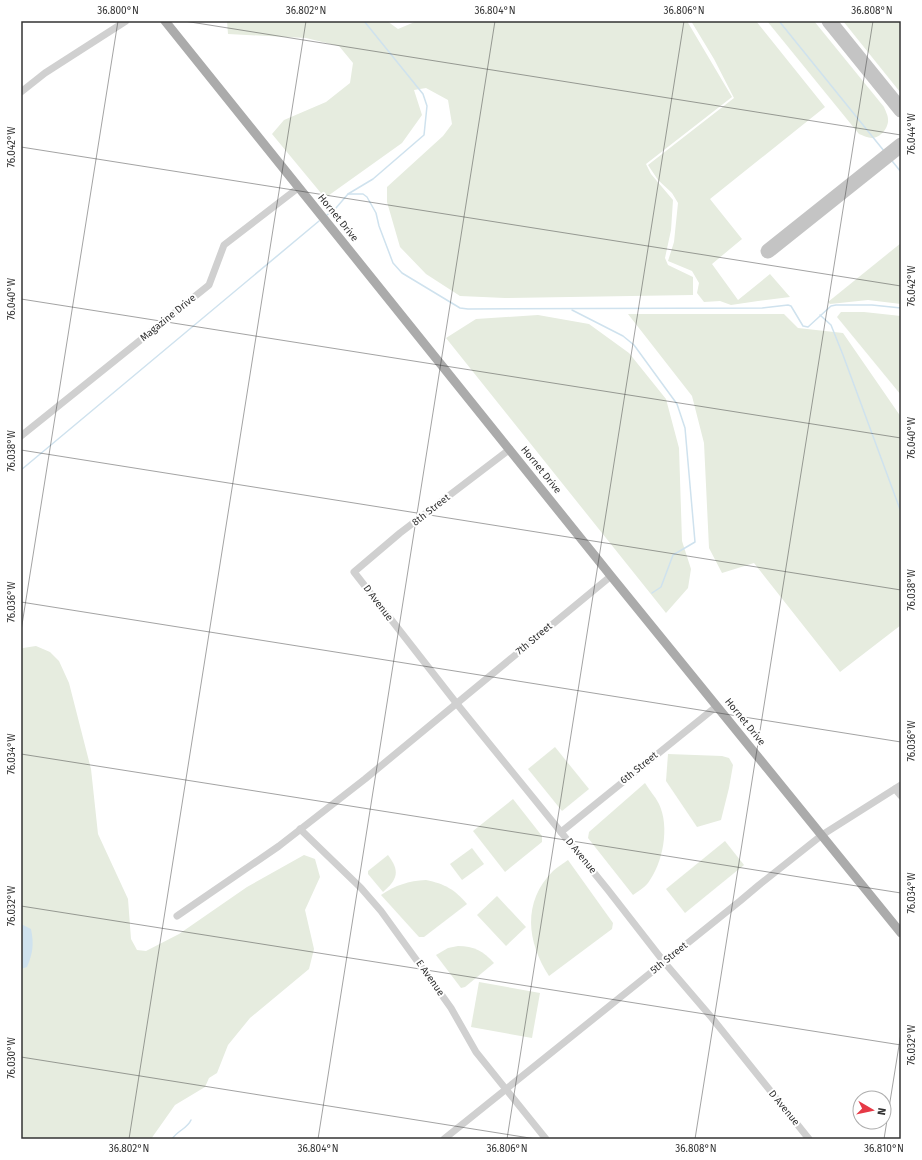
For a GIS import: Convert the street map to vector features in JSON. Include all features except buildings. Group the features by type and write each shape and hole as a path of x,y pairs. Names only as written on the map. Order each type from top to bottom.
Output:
{"main road":[{"name":"Hornet Drive","path":"165,21 611,576 901,933"}],"street":[{"path":"21,92 45,73 126,21"},
{"name":"Magazine Drive","path":"21,436 209,285 224,245 298,188"},
{"name":"8th Street","path":"354,572 400,533 510,449"},
{"name":"D Avenue","path":"354,572 457,704 664,962 712,1018 809,1139"},
{"name":"7th Street","path":"177,916 278,846 365,779 611,576"},
{"name":"6th Street","path":"561,832 717,706"},
{"path":"898,787 901,796"},
{"name":"5th Street","path":"444,1139 822,835 898,787"},
{"name":"E Avenue","path":"300,829 362,888 436,987 476,1052 546,1139"}],"shaded area":[{"path":"227,21 387,21 398,29 417,21 687,21 732,97 646,164 651,174 673,200 671,230 665,258 668,265 693,277 693,295 505,298 460,296 426,274 400,247 387,202 387,187 443,136 452,124 448,100 426,88 414,90 422,115 402,143 325,198 272,134 284,120 326,102 350,83 353,63 339,46 306,38 228,34"},
{"path":"691,21 756,21 825,107 710,199 742,239 712,264 738,300 770,274 790,297 731,305 720,301 704,302 697,293 699,283 692,271 668,261 674,242 678,203 672,193 658,180 648,165 734,98 714,59"},
{"path":"767,21 814,21 884,107 888,116 888,122 883,132 875,138 859,134"},
{"path":"843,21 901,21 901,94 900,92"},
{"path":"901,243 901,304 868,300 830,304 828,302"},
{"path":"841,312 864,312 901,316 901,395 837,317"},
{"path":"628,314 784,314 798,328 843,333 901,417 901,625 840,672 754,563 722,573 709,548 704,443 692,396"},
{"path":"538,315 589,324 629,353 666,399 679,448 682,541 691,569 688,588 666,613 446,338 476,319"},
{"path":"36,646 50,652 59,661 69,683 91,769 98,834 128,899 131,939 137,950 146,951 179,934 247,887 304,855 315,859 320,877 305,910 314,949 309,969 250,1018 228,1045 217,1073 209,1078 205,1087 175,1105 151,1139 21,1139 21,650 23,648"},
{"path":"555,747 589,789 562,811 528,769"},
{"path":"668,754 722,756 729,758 733,765 721,820 697,827 666,781"},
{"path":"645,783 659,804 662,813 664,823 663,845 658,865 653,875 643,888 633,895 588,838 589,832"},
{"path":"513,799 542,836 542,842 505,872 473,831"},
{"path":"725,841 744,865 685,913 666,889"},
{"path":"472,848 484,864 462,880 450,864"},
{"path":"388,855 396,870 396,875 392,883 383,892 368,874 368,871"},
{"path":"568,860 613,923 612,929 549,976 536,950 532,936 532,909 536,896 543,883 556,868"},
{"path":"426,880 439,883 449,888 458,894 467,904 424,937 419,937 381,895 402,884"},
{"path":"497,896 526,927 506,946 477,915"},
{"path":"458,946 474,948 486,955 494,963 465,987 461,988 436,955 448,948"},
{"path":"479,982 540,993 532,1038 471,1027"}],"water":[{"path":"21,924 31,929 33,944 31,957 27,967 21,969"}],"waterway":[{"path":"327,215 336,208 348,194 373,179 424,135 427,106 423,94 364,21"},
{"path":"779,21 901,172"},
{"path":"348,194 363,194 367,197 376,213 379,226 393,263 402,273 460,308 762,308 788,305 791,306 803,326 808,327 831,306 872,305 901,308"},
{"path":"21,470 319,221"},
{"path":"572,310 623,336 634,345 677,404 685,428 695,542 673,555 661,587 652,593"},
{"path":"820,315 831,325 901,512"},
{"path":"172,1139 187,1126 191,1120"}],"taxiway":[{"path":"829,21 901,110"},
{"path":"768,251 901,145"}]}
